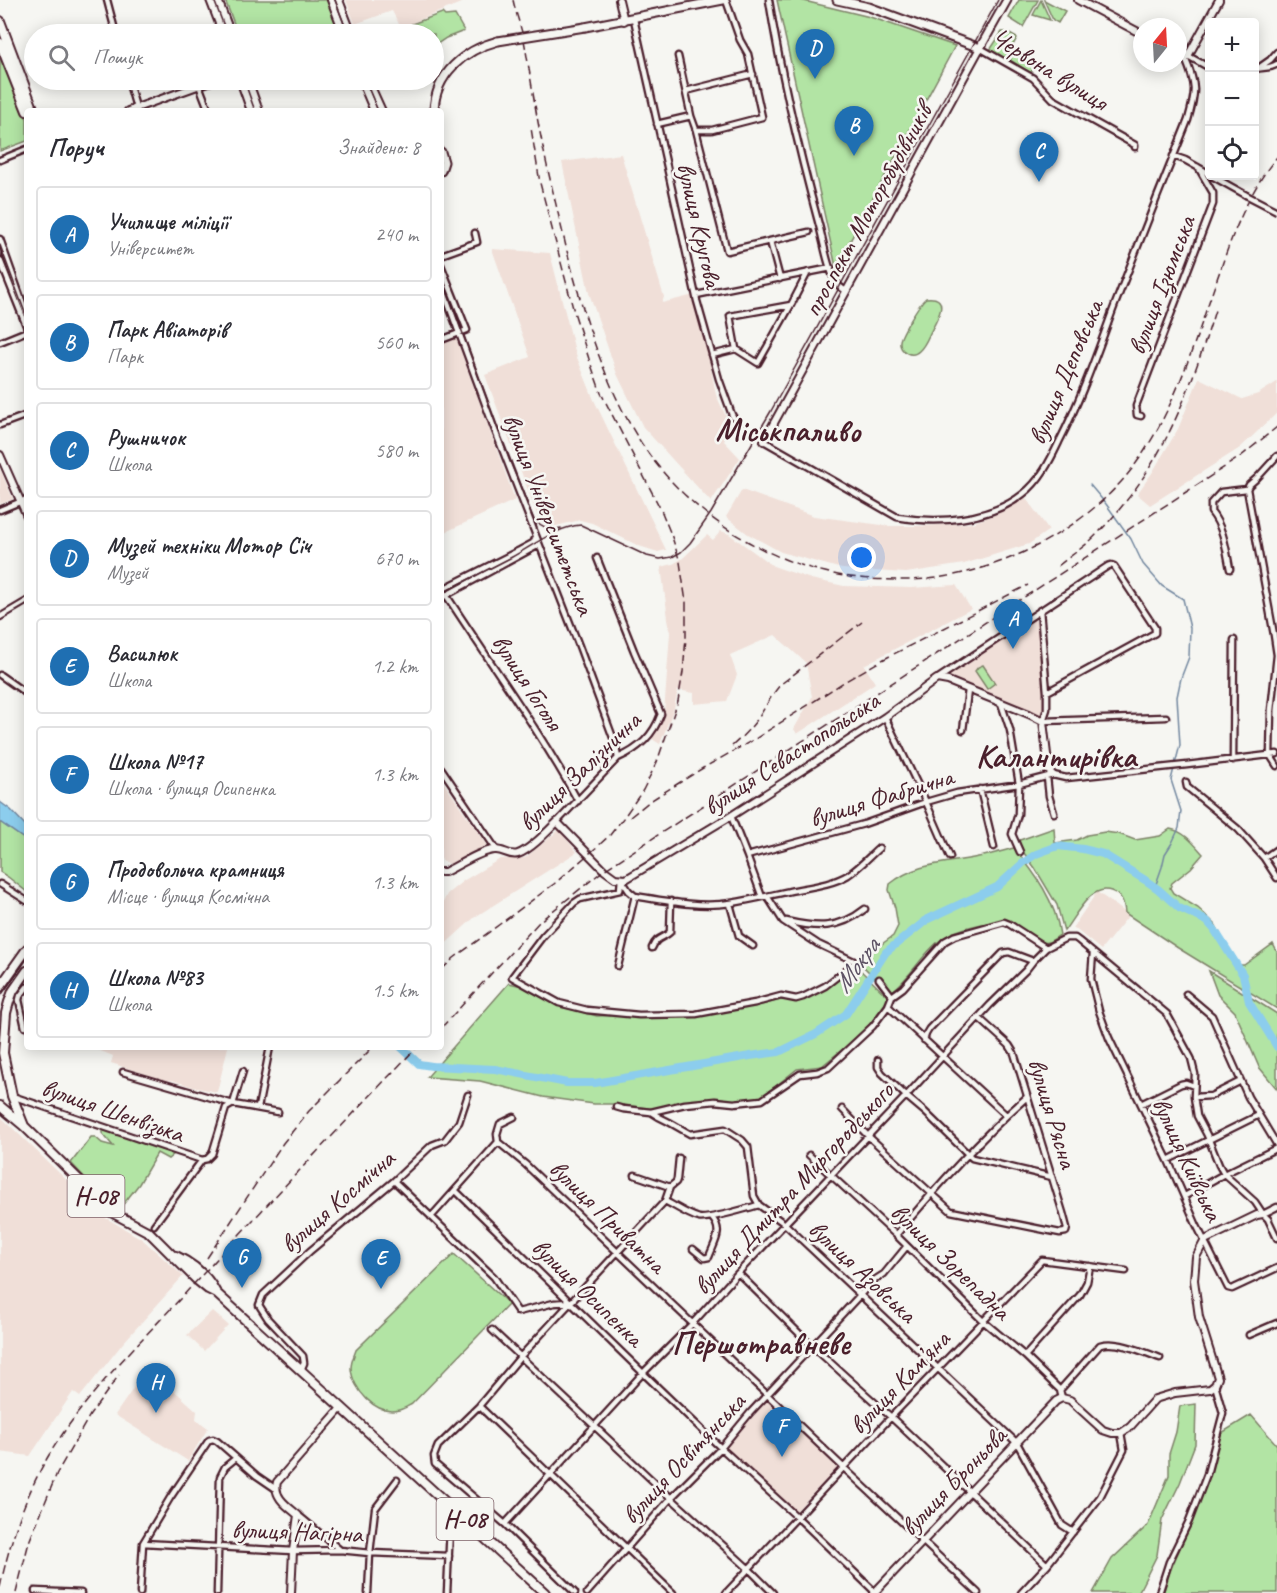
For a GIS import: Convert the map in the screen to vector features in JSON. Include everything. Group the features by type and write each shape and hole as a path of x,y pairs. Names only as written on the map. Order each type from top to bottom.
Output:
{"main road":[{"path":"444,76 458,60 474,49 498,41 624,21 724,0"},
{"name":"Червона вулиця","path":"837,0 869,7 980,48"},
{"name":"проспект Моторобудівників","path":"980,48 1007,0"},
{"path":"0,21 24,85"},
{"path":"0,44 26,108"},
{"path":"26,90 33,108"},
{"path":"434,108 437,90"},
{"path":"0,987 24,954"},
{"name":"Н-08","path":"24,976 9,1002 1,1050 12,1096 24,1126"},
{"path":"0,1071 3,1063 1,1050"},
{"name":"Н-08","path":"0,1106 24,1126"},
{"name":"вулиця Космічна","path":"24,1126 113,1213 149,1232 200,1277 208,1289 216,1293 545,1593"}],"street":[{"path":"107,0 113,24"},
{"path":"210,0 219,24"},
{"path":"218,0 227,24"},
{"path":"331,0 343,24"},
{"path":"339,0 345,24"},
{"path":"619,0 624,21"},
{"path":"696,130 712,130 762,117 748,54 724,0"},
{"path":"769,0 789,103 831,268 836,282 846,291"},
{"path":"1078,0 1133,29"},
{"path":"1187,55 1219,0"},
{"name":"вулиця Кругова","path":"634,19 696,295 712,355 732,415 746,432"},
{"name":"Червона вулиця","path":"980,48 1033,78 1053,99 1135,147"},
{"name":"проспект Моторобудівників","path":"764,441 980,48"},
{"path":"1259,68 1277,52"},
{"path":"678,56 691,116 727,251 809,232"},
{"path":"1187,57 1205,66"},
{"name":"вулиця Деповська","path":"764,441 897,518 918,521 962,518 994,511 1024,494 1040,476 1074,413 1188,120 1195,94 1187,60"},
{"path":"1259,69 1266,69 1277,64"},
{"path":"686,91 753,74"},
{"path":"131,90 136,108"},
{"path":"142,108 187,90"},
{"path":"201,90 208,108"},
{"path":"244,90 250,108"},
{"path":"252,90 259,108"},
{"path":"365,90 373,108"},
{"path":"373,90 381,108"},
{"path":"657,124 691,116"},
{"path":"0,159 24,150"},
{"path":"1173,156 1205,171"},
{"name":"вулиця Ізюмська","path":"1141,416 1137,415 1136,406 1213,204 1213,193 1198,167"},
{"path":"1220,180 1277,212"},
{"path":"444,254 477,242 475,232"},
{"path":"0,239 24,307"},
{"path":"770,241 780,279"},
{"path":"0,260 24,321"},
{"path":"696,295 831,268"},
{"path":"444,272 467,330 444,339"},
{"path":"791,305 729,316 736,349 758,363 791,305 808,272"},
{"name":"вулиця Університетська","path":"444,292 579,646 615,743 618,758"},
{"path":"0,342 24,330"},
{"path":"712,355 736,349"},
{"path":"0,425 24,416"},
{"path":"0,455 24,500 0,510"},
{"path":"1277,456 1247,489 1277,656 1271,710 1270,755 1277,766"},
{"path":"1230,569 1217,520 1210,513 1211,503 1221,492 1247,489"},
{"path":"444,588 533,543 536,537"},
{"path":"444,596 539,545"},
{"name":"вулиця Залізнична","path":"496,849 514,855 545,834 618,758 629,754 647,739 658,723 661,714 633,651 597,558"},
{"name":"вулиця Севастопольська","path":"783,921 818,944 856,962 825,986 803,997 796,999 781,996 687,1015 639,1015 586,1010 560,1004 512,977 543,936 574,903 580,899 620,890 621,879 631,877 731,816 885,717 936,679 1040,610 1108,566 1114,566 1155,628 1155,633 1047,692"},
{"name":"вулиця Гоголя","path":"444,596 533,724 578,801"},
{"path":"0,618 24,603"},
{"path":"1040,610 1047,692 1047,709 1043,721 1050,776 1049,796 1054,813"},
{"path":"1233,759 1234,640"},
{"path":"0,675 24,692"},
{"path":"936,679 948,681 1043,721 1166,717"},
{"path":"963,730 968,690"},
{"path":"1001,703 1010,730 1019,784 1018,814 1012,834 1020,852"},
{"path":"885,717 950,857"},
{"name":"вулиця Фабрична","path":"747,856 864,824 926,802 980,789 1019,784 1050,776 1066,778 1277,754"},
{"path":"444,772 496,849 480,854 444,872"},
{"path":"1186,782 1187,787 1238,829 1264,858 1277,879"},
{"path":"980,789 994,848"},
{"path":"731,816 764,897 783,921 825,926 837,924 866,909"},
{"path":"557,822 604,870 615,878 621,879 635,896 707,904 730,904 815,886 847,876 879,848"},
{"path":"1264,858 1277,849"},
{"path":"0,884 24,899"},
{"path":"618,966 635,896"},
{"path":"652,948 654,942 670,932 671,901"},
{"path":"730,904 739,936 753,946"},
{"path":"616,1107 651,1112 685,1104 762,1100 800,1074 828,1068 873,1026 888,1006 892,996 903,988 945,941 954,936 1004,922 1046,948"},
{"name":"вулиця Дмитра Миргородського","path":"505,1524 644,1373 1046,948 1066,938 1075,938 1093,953"},
{"path":"924,1040 929,1029 1003,953 1009,952 1033,961"},
{"path":"1093,953 1167,1014 1191,1058 1195,1074 1194,1097 1197,1116 1218,1165 1224,1174 1255,1202 1268,1219 1277,1238"},
{"name":"вулиця Київська","path":"1093,953 1091,979 1108,1038 1205,1240 1196,1257 1194,1280 1200,1317 1218,1378 1215,1385"},
{"path":"879,979 892,996"},
{"path":"24,991 20,996 24,1021"},
{"path":"1185,1196 1277,1146 1241,1081 1212,1016 1186,994"},
{"path":"888,1006 1006,1115"},
{"name":"вулиця Рясна","path":"931,1193 951,1211 1060,1233 1066,1232 1067,1228 1014,1053 1009,1045 979,1018"},
{"path":"258,1108 269,1050"},
{"path":"878,1060 878,1067 882,1073 967,1154 977,1160 1052,1177"},
{"path":"154,1226 202,1160 212,1154 226,1108 233,1104 243,1071"},
{"path":"123,1072 233,1104 278,1112"},
{"path":"1194,1097 1211,1096 1241,1081"},
{"path":"1141,1104 1181,1084 1194,1086"},
{"name":"вулиця Космічна","path":"301,1370 304,1363 303,1356 268,1319 259,1305 263,1295 310,1251 394,1182 432,1145 445,1140 459,1122 468,1095"},
{"name":"вулиця Шенвізька","path":"12,1096 202,1160"},
{"path":"896,1235 967,1154 1027,1097"},
{"path":"842,1109 931,1193"},
{"path":"651,1112 690,1134 725,1129 746,1143 754,1197 759,1205 712,1218 700,1218 665,1201"},
{"path":"1168,1160 1258,1115"},
{"path":"431,1217 498,1142 497,1134 500,1124 514,1117"},
{"name":"вулиця Приватна","path":"498,1142 525,1164 843,1468 978,1593"},
{"name":"вулиця Зорепадна","path":"809,1155 896,1235 983,1321 1025,1356 1060,1390"},
{"path":"575,1593 505,1524 435,1464 434,1456 438,1446 479,1406 521,1356 665,1201 670,1187 677,1179 679,1158"},
{"path":"635,1175 670,1187"},
{"path":"394,1182 494,1277 518,1312 554,1303 572,1302"},
{"name":"вулиця Осипенка","path":"456,1191 721,1448 797,1517 875,1593"},
{"name":"вулиця Азовська","path":"759,1205 785,1224 1017,1443 1062,1525 1073,1532"},
{"path":"1277,1207 1205,1240 1230,1289 1277,1268"},
{"path":"693,1248 704,1258 709,1257 719,1229 712,1218"},
{"name":"вулиця Освітянська","path":"586,1593 812,1346 873,1281 884,1274 907,1246"},
{"name":"вулиця Кам’яна","path":"726,1593 1042,1260 1126,1270"},
{"path":"1025,1356 1080,1295 1087,1282 1090,1266"},
{"path":"738,1273 812,1346 891,1417 1047,1565"},
{"path":"1249,1335 1277,1323"},
{"path":"492,1330 773,1593"},
{"path":"1159,1593 1189,1521 1210,1462 1223,1413 1215,1385 1210,1389 1175,1393 1155,1399 1130,1427 1121,1433 1102,1430 1070,1400 1062,1398 1060,1390 1100,1345 1106,1343 1134,1348 1160,1359"},
{"name":"вулиця Броньова","path":"875,1593 1056,1401 1062,1398"},
{"path":"479,1406 674,1593"},
{"path":"340,1550 278,1496 276,1489 277,1482 342,1407"},
{"path":"1021,1593 1047,1565 1100,1497 1124,1450 1121,1433"},
{"path":"140,1593 143,1543 209,1440 217,1441 257,1476 276,1489"},
{"path":"217,1593 220,1477 225,1467 236,1458"},
{"path":"368,1593 375,1509 397,1480"},
{"path":"291,1593 298,1515"},
{"path":"447,1593 450,1527"},
{"name":"вулиця Нагірна","path":"143,1543 449,1556"},
{"path":"35,1591 81,1593"}],"shaded area":[{"path":"346,0 468,0 410,24 399,24 392,11 355,24"},
{"path":"621,154 664,297 662,303 694,295 716,395 731,427 724,441 740,458 711,502 643,427 617,374 589,293 562,162"},
{"path":"492,249 550,253 576,355 594,400 666,550 658,552 639,546 592,523 580,520 552,527 545,526 538,517 485,375 530,357"},
{"path":"456,338 515,500 444,533 444,343"},
{"path":"1199,378 1242,399 1258,394 1277,382 1277,413 1240,448 1150,505 1137,494 1178,429"},
{"path":"0,469 13,499 0,504"},
{"path":"742,490 814,516 889,526 972,523 997,514 1025,497 1049,530 1029,544 964,564 906,573 842,569 781,552 748,534 726,517"},
{"path":"721,531 729,534 773,566 811,579 844,586 911,588 956,585 971,609 864,665 875,683 797,734 794,729 812,697 806,663 775,635 730,655 737,675 727,701 694,704 694,693 678,690 674,708 660,744 652,739 664,714 670,633 661,567 683,558 707,535 713,540"},
{"path":"1031,619 1039,624 1045,706 1041,716 949,679 947,675"},
{"path":"444,783 487,845 450,865 444,861"},
{"path":"559,830 577,852 475,917 444,945 444,900 447,894 463,881 500,859 525,858"},
{"path":"1097,892 1129,915 1101,950 1073,927"},
{"path":"98,1050 227,1050 217,1092 172,1080 167,1081 111,1063 113,1056"},
{"path":"0,1116 106,1218 142,1239 183,1276 123,1343 80,1397 73,1392 30,1456 0,1452"},
{"path":"212,1311 228,1325 204,1351 187,1335"},
{"path":"148,1367 197,1411 196,1419 208,1428 188,1461 115,1415"},
{"path":"767,1400 838,1467 796,1511 726,1448"}],"green space":[{"path":"225,0 327,0 336,24 234,24"},
{"path":"777,0 800,0 870,17 955,46 836,267"},
{"path":"1019,0 1038,0 1023,27 1009,18"},
{"path":"1041,0 1050,20 1033,15"},
{"path":"1044,0 1065,11 1058,23 1053,20"},
{"path":"442,13 445,16 455,15 464,31 444,39 444,24 412,24"},
{"path":"1002,32 1017,38 1005,59 990,50"},
{"path":"0,53 24,112 24,142 0,151"},
{"path":"1014,53 1035,64 1031,73 1010,60"},
{"path":"926,298 939,300 941,309 939,315 923,347 916,353 906,353 900,341 911,318"},
{"path":"983,665 995,683 987,689 975,671"},
{"path":"0,822 24,839 24,890 0,872"},
{"path":"1054,828 1055,843 1105,832 1135,840 1160,836 1170,829 1188,838 1203,854 1191,868 1172,883 1170,888 1173,893 1198,908 1215,924 1238,965 1244,965 1273,944 1277,952 1277,1009 1125,913 1122,899 1111,891 1096,892 1090,897 1064,931 1057,905 1017,841"},
{"path":"1014,848 1037,878 1049,900 1060,935 1048,942 1037,942 1013,925 1002,922 962,929 941,939 891,992 858,961 893,936 898,926 889,890 890,884 910,871"},
{"path":"855,965 889,998 862,1033 822,1066 797,1069 762,1097 736,1101 716,1098 683,1102 654,1109 543,1097 480,1081 427,1077 509,983 522,986 558,1006 597,1016 669,1018 696,1016 781,1000 801,1001 825,988"},
{"path":"1209,971 1277,1014 1277,1089 1259,1067 1235,1012 1218,995"},
{"path":"102,1129 174,1154 168,1159 157,1153 139,1184 122,1206 90,1183 71,1163 91,1137 113,1146 102,1133"},
{"path":"454,1254 509,1304 412,1404 399,1410 382,1409 367,1399 352,1376 352,1361 356,1350"},
{"path":"1196,1404 1195,1444 1162,1520 1157,1555 1138,1593 1093,1593 1112,1559 1148,1525 1169,1475 1169,1454 1176,1432 1180,1406"},
{"path":"1251,1415 1277,1445 1277,1593 1163,1593 1206,1484 1220,1434"}],"water":[{"path":"0,802 24,824 24,839 0,822"}],"waterway":[{"path":"1090,485 1131,539 1143,564 1162,586 1183,599 1190,628 1189,657 1177,697 1180,745 1171,780 1181,811 1179,828 1165,854 1155,887"},
{"name":"Мокра","path":"404,1050 419,1064 495,1069 567,1083 595,1083 779,1052 816,1034 846,1014 886,952 928,919 997,887 1036,854 1058,846 1103,854 1158,889 1179,908 1207,921 1243,975 1249,1002 1277,1047"}],"tram line":[{"path":"335,0 344,24"},
{"path":"444,592 545,537 572,526 581,525 647,556 660,559 672,557 690,543 711,513 771,411 998,0"},
{"path":"369,90 377,108"},
{"path":"0,245 24,310"},
{"path":"444,282 509,459 537,527"},
{"path":"534,520 546,528 561,528"},
{"path":"0,997 24,963"}],"railway":[{"path":"513,0 524,40 544,154 567,251 591,333 624,414 654,461 671,481 709,516 730,531 776,556 835,574 866,579 939,578 1001,562 1060,533 1110,493 1131,470 1161,424 1184,373 1237,225 1251,195 1277,157"},
{"path":"444,967 554,884 610,835 643,790 657,762 678,701 683,672 686,602 680,562 661,510 601,393 589,359 574,312 540,183 531,128"},
{"path":"1058,566 1091,540 1115,514 1136,488 1154,460 1183,403 1216,307"},
{"path":"444,1025 540,921 604,870 1240,457 1277,427"},
{"path":"630,817 650,801 755,739 844,682 1028,585"},
{"path":"732,746 756,721 781,684 862,622"},
{"path":"207,1258 283,1143 309,1111 370,1050"},
{"path":"0,1587 8,1553 40,1470 78,1413 128,1355 414,1050"},
{"path":"16,1593 29,1542 57,1473 90,1415 119,1375"}],"place":[{"name":"Музей техніки Мотор Січ","path":"815,79"},
{"name":"Парк Авіаторів","path":"854,156"},
{"name":"Рушничок","path":"1039,182"},
{"name":"Училище міліції","path":"1013,649"},
{"name":"Продовольча крамниця","path":"242,1288"},
{"name":"Василюк","path":"381,1289"},
{"name":"Школа №83","path":"156,1413"},
{"name":"Школа №17","path":"782,1457"}],"district":[{"name":"Міськпаливо","path":"788,430"},
{"name":"Калантирівка","path":"1056,756"},
{"name":"Першотравневе","path":"761,1343"}]}
